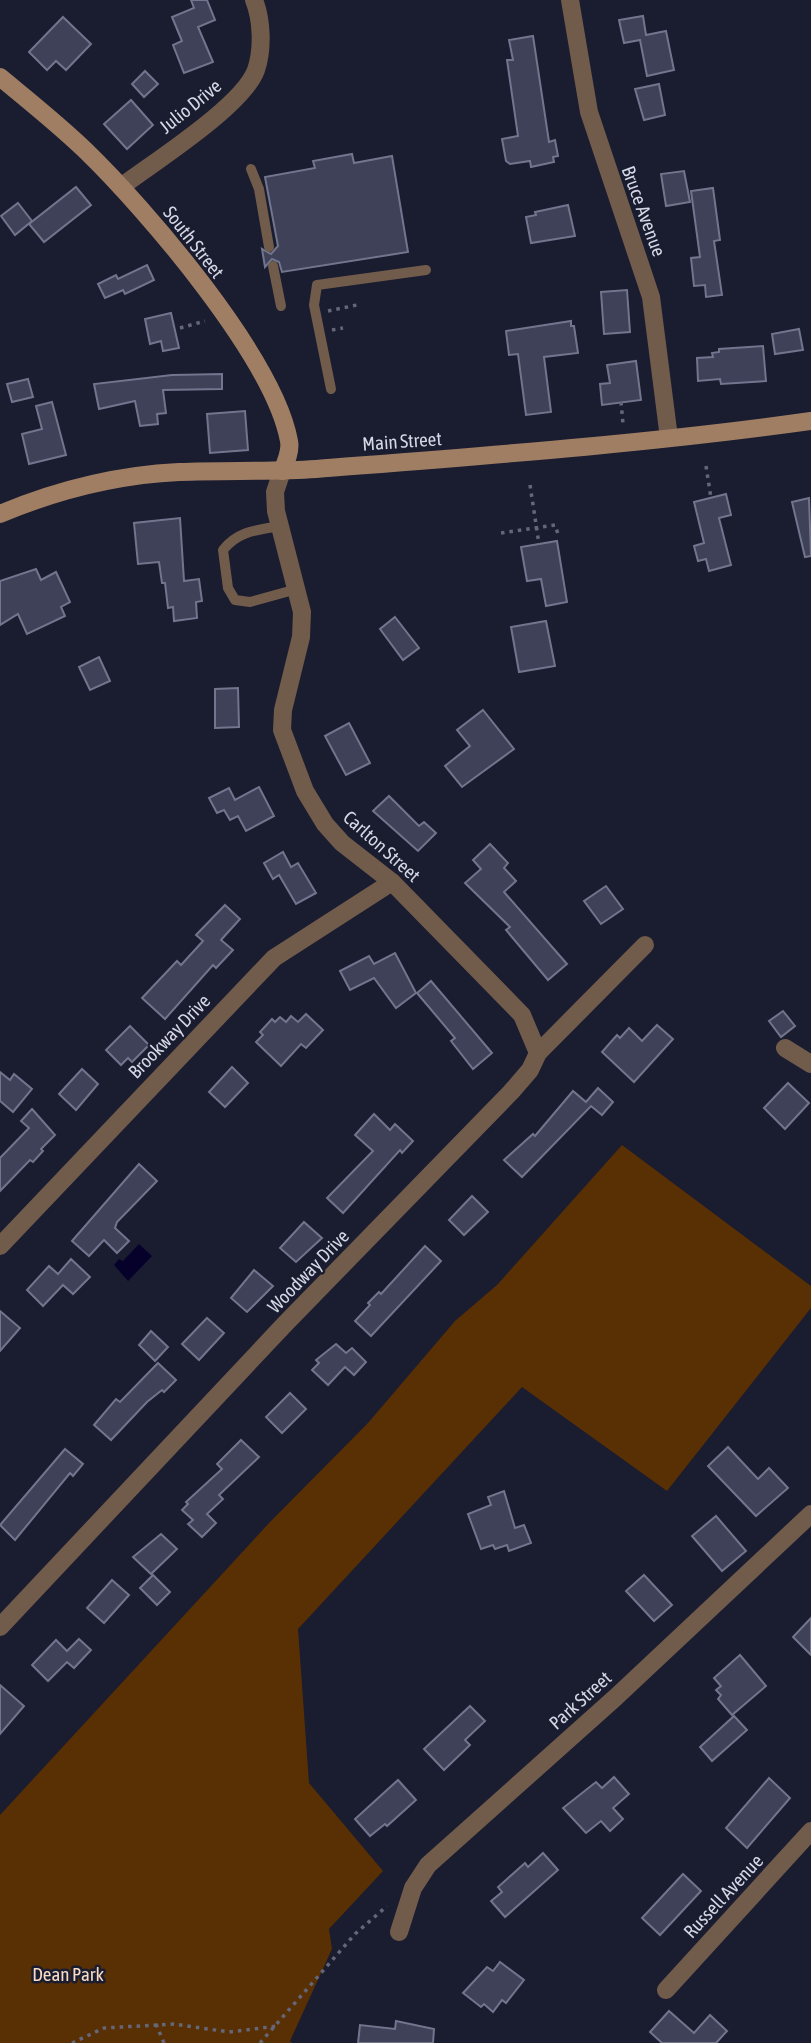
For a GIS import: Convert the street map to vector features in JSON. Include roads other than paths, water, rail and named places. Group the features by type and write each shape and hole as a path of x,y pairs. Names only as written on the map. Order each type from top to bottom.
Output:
{"main road":[{"name":"South Street","path":"0,78 51,119 121,187 183,260 265,379 290,442 282,471"},
{"name":"Main Street","path":"0,514 43,496 77,486 177,472 282,471 669,438 811,421"}],"street":[{"name":"Julio Drive","path":"121,187 223,110 247,85 256,69 260,43 259,13 254,0"},
{"name":"Bruce Avenue","path":"570,0 593,126 651,297 669,438"},
{"name":"Carlton Street","path":"282,471 275,492 280,526 302,612 301,637 283,710 285,744 306,791 325,824 342,843 392,882 522,1016 538,1053"},
{"name":"Brookway Drive","path":"0,1247 274,958 392,882"},
{"name":"Woodway Drive","path":"0,1628 284,1325 503,1100 530,1070 538,1053 645,945"},
{"path":"785,1048 811,1064"},
{"name":"Park Street","path":"399,1932 412,1891 432,1861 616,1697 811,1514"},
{"name":"Russell Avenue","path":"666,1990 811,1831"}],"lane":[{"path":"251,169 259,189 270,247"},
{"path":"273,266 281,306"},
{"path":"331,389 315,313 317,285 426,270"},
{"path":"280,526 242,533 229,542 223,550 228,588 235,600 250,602 297,589"}],"park label":[{"name":"Dean Park","path":"68,1974"}]}
